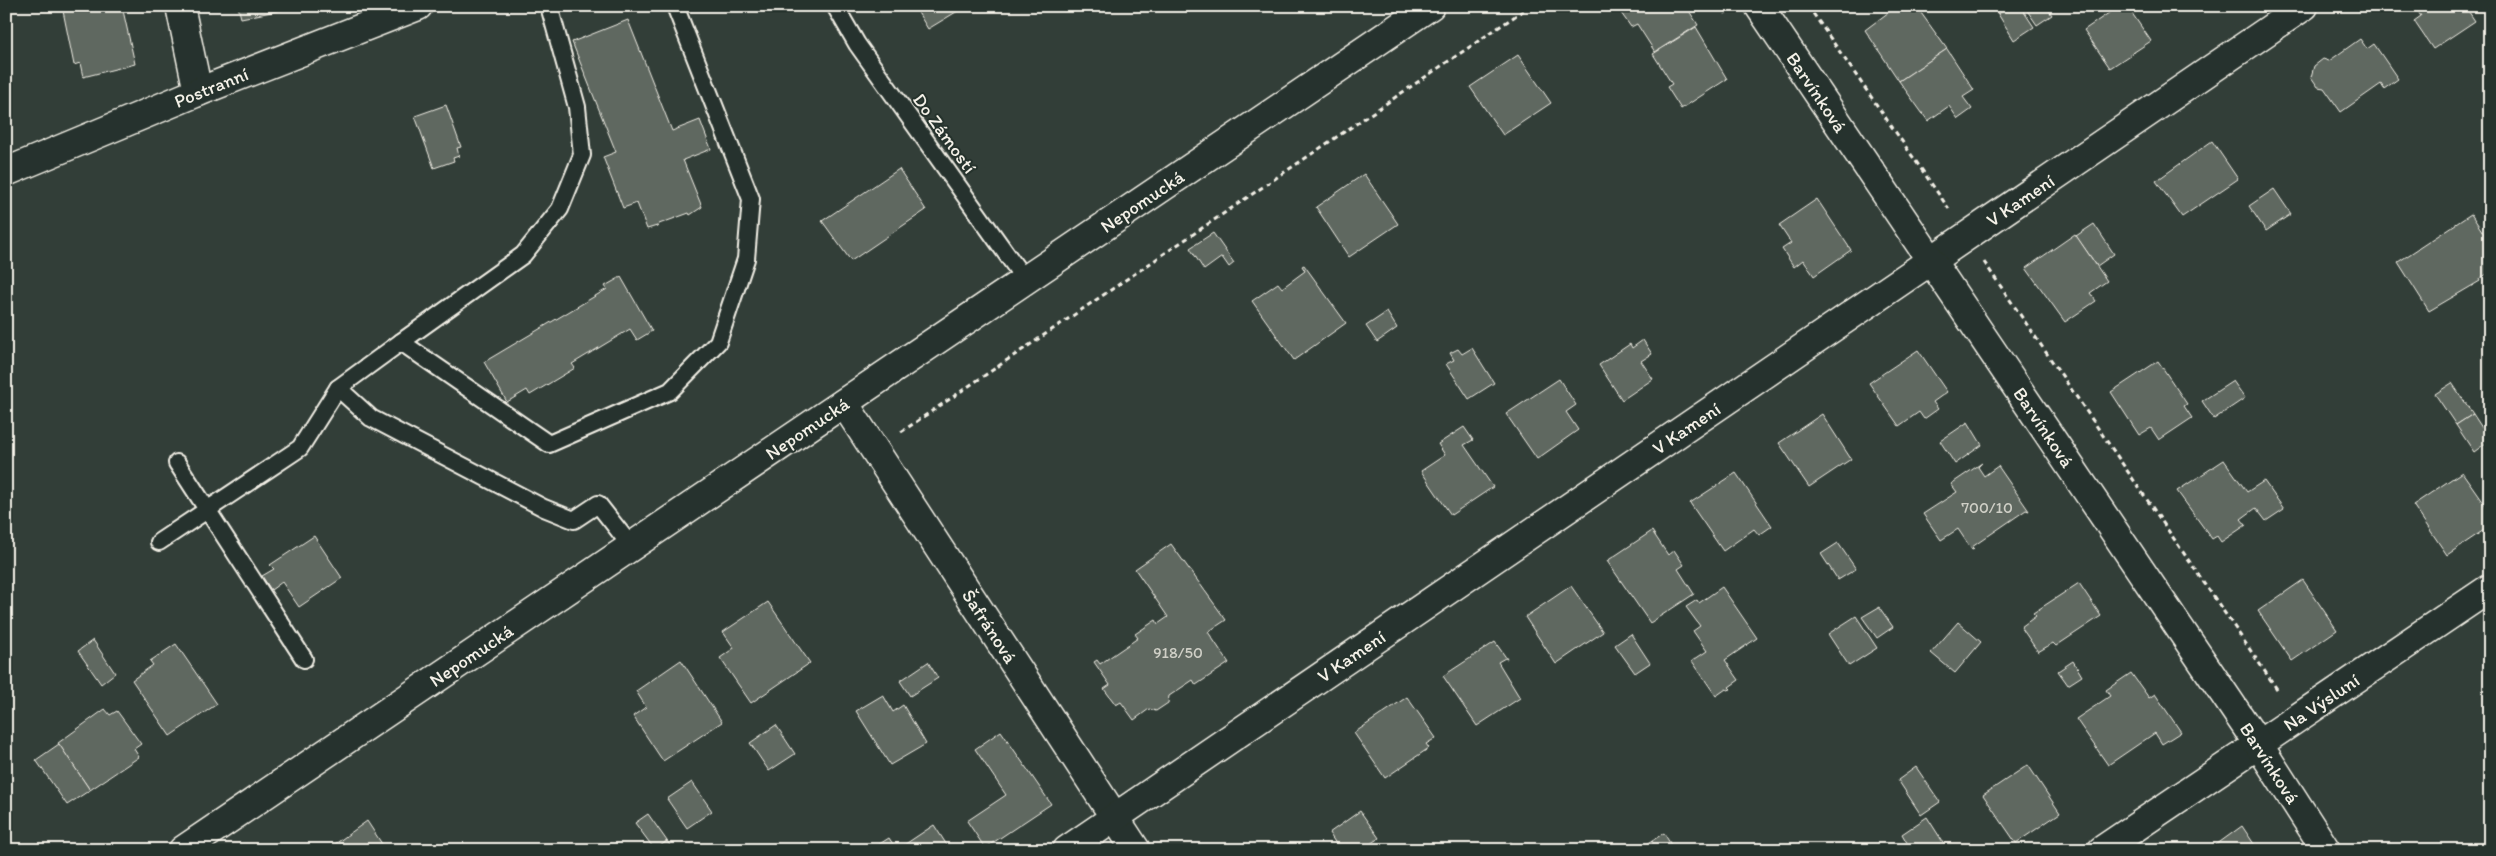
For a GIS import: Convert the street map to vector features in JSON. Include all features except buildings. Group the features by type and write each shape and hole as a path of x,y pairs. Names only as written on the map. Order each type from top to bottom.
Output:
{"street":[{"path":"180,6 198,92"},
{"name":"Postranní","path":"6,172 198,92 418,6"},
{"name":"Nepomucká","path":"184,850 1430,6"},
{"name":"Barvínková","path":"1759,6 2258,744 2326,850"},
{"name":"V Kamení","path":"1067,850 2304,6"},
{"name":"Šafránová","path":"844,403 1136,850"},
{"name":"Na Výsluní","path":"2102,850 2490,588"}],"lane":[{"path":"159,542 300,448 338,388 523,255 560,209 582,155 578,107 549,6"},
{"path":"401,342 549,444 670,391 718,342 746,259 751,199 676,6"},
{"name":"Do Zámostí","path":"835,6 857,44 1025,280"},
{"path":"338,388 371,418 544,508 574,520 598,504 631,546"},
{"path":"177,463 304,658"}],"path":[{"path":"875,450 1530,6"},
{"path":"1808,6 2297,718"}]}
